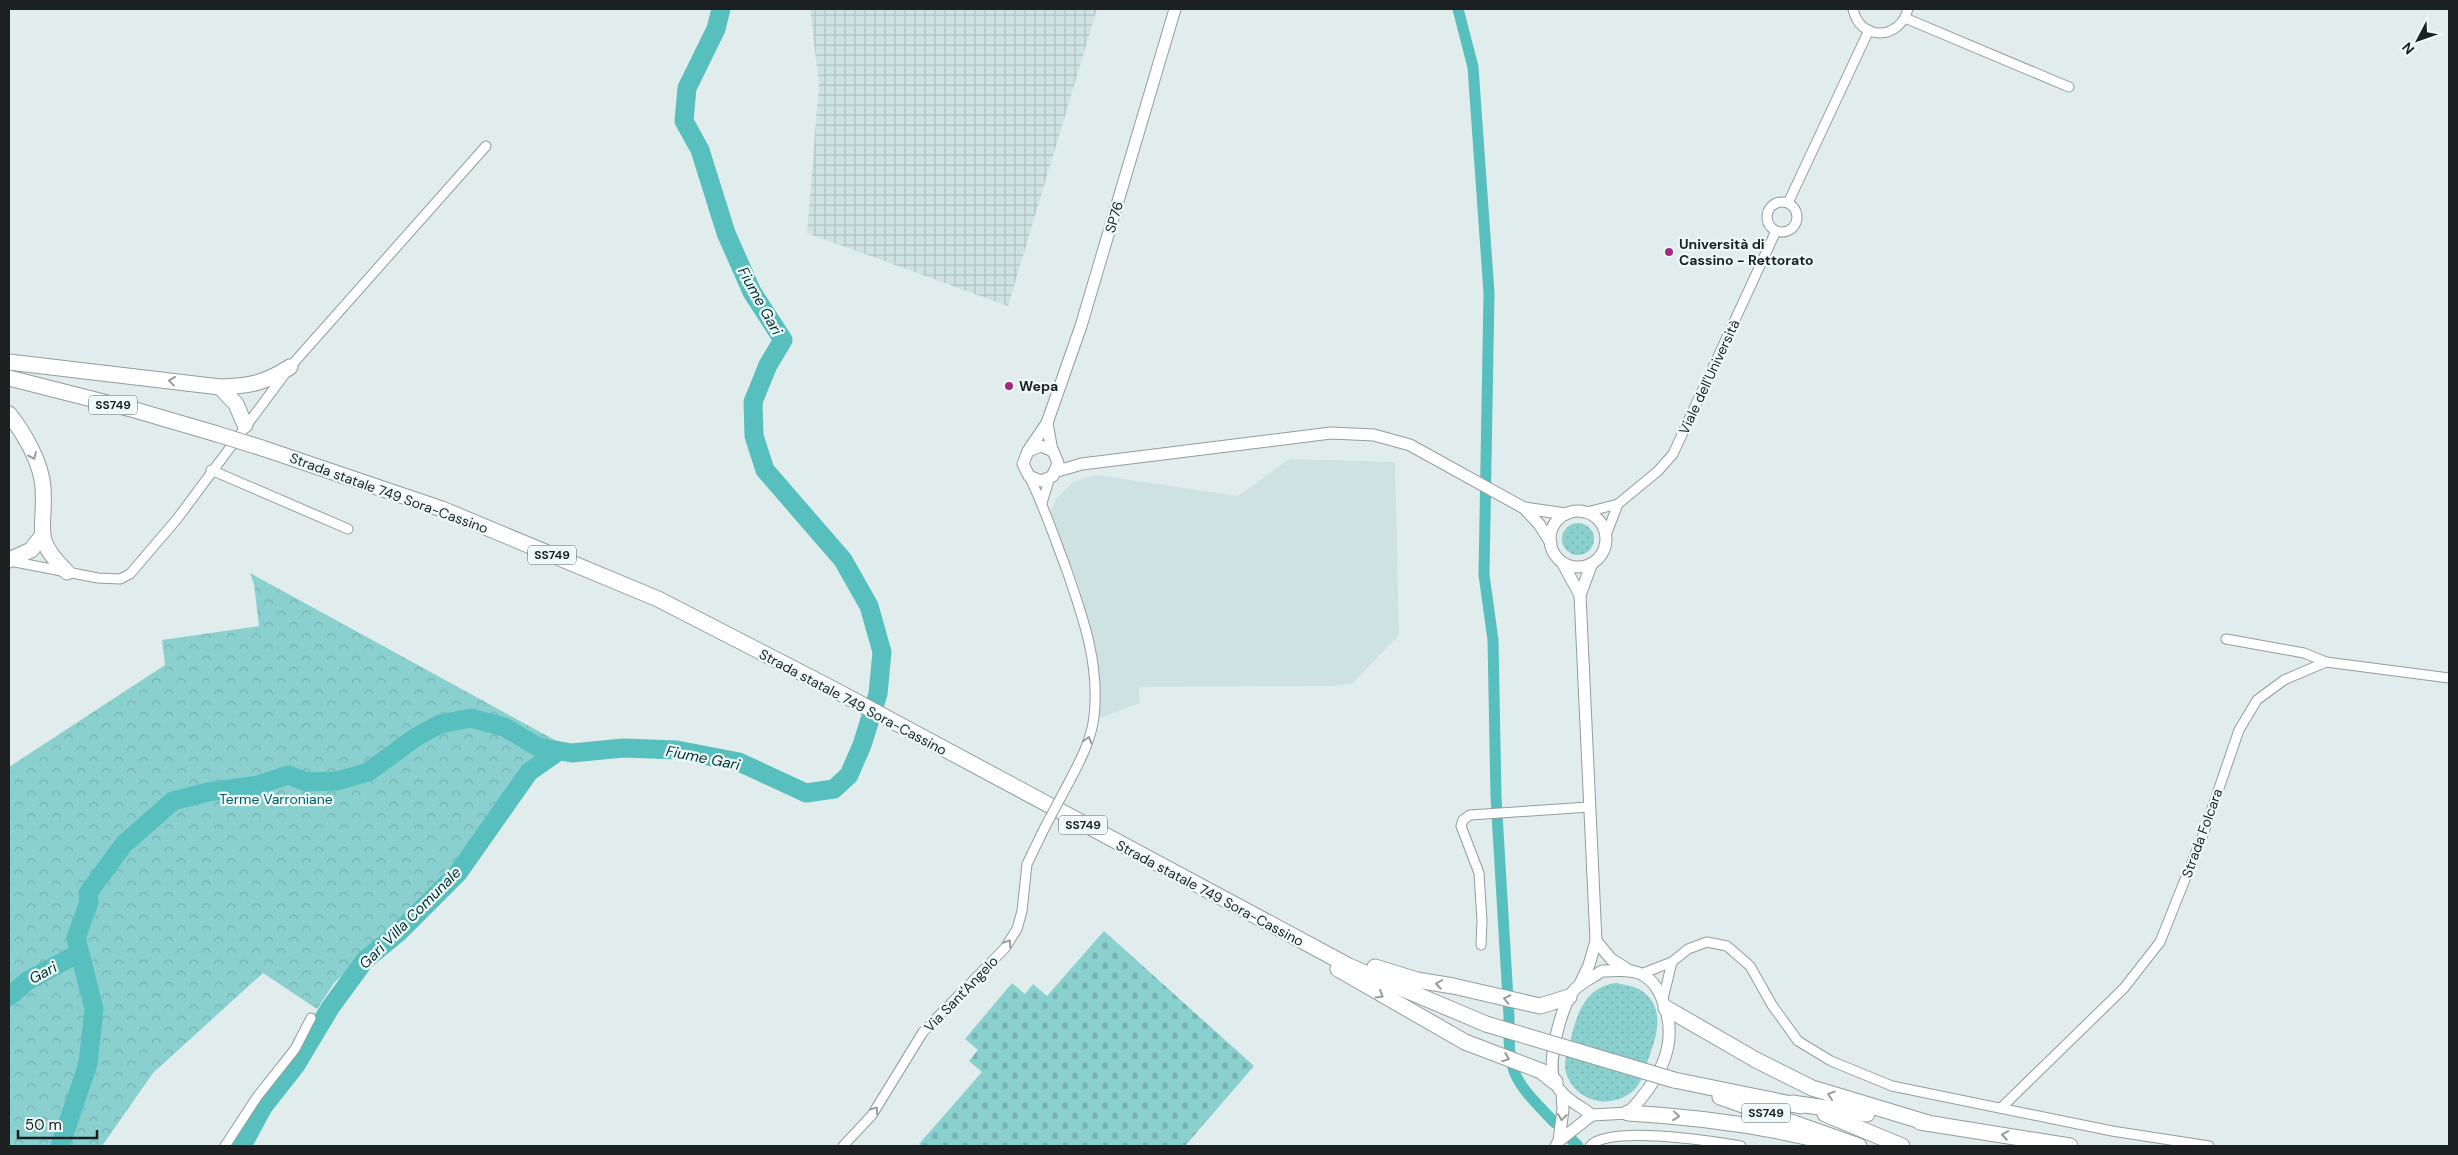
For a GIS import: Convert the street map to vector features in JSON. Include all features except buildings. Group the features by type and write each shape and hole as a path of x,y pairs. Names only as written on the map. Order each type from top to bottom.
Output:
{"highway":[{"path":"9,362 220,387 255,385 271,379 290,367"},
{"name":"Strada statale 749 Sora-Cassino","path":"9,378 135,410 217,434 442,509 658,599 831,688 1280,931 1349,966 1486,1024 1674,1080 1859,1146"},
{"path":"220,387 236,404 245,425"},
{"path":"9,414 28,444 43,486 42,536 49,552 67,572"},
{"path":"9,561 30,550 42,536"},
{"path":"1280,931 1383,970 1417,980 1540,1006 1569,997"},
{"path":"1280,931 1351,978 1457,1038 1541,1071 1558,1087"},
{"path":"1664,1004 1723,1042 1812,1088 1928,1123"},
{"name":"Strada statale 749 Sora-Cassino","path":"1674,1080 1792,1103 1830,1116 1902,1146"},
{"path":"1792,1103 2070,1146"},
{"path":"1628,1113 1675,1115 1760,1127 1843,1146"}],"street":[{"name":"SP76","path":"1028,451 1047,423 1082,326 1175,9"},
{"path":"1853,9 1858,21 1869,30 1886,32 1894,30 1907,13 2069,87"},
{"path":"1788,203 1869,30"},
{"path":"9,561 98,578 120,579 130,574 177,519 211,470 290,367 486,146"},
{"path":"1778,202 1788,203 1795,209 1796,223 1785,232 1776,231 1768,224 1767,212 1778,202"},
{"name":"Viale dell'Università","path":"1588,512 1618,504 1658,471 1674,454 1776,231"},
{"name":"SP76","path":"1047,423 1053,453 1058,463 1052,474"},
{"path":"1082,464 1053,453 1041,446 1028,451 1023,464 1028,476 1041,481 1052,474 1082,464 1331,433 1374,435 1410,445 1524,508 1539,524 1580,595"},
{"path":"211,470 348,529"},
{"path":"1042,503 1052,474"},
{"name":"Via Sant'Angelo","path":"843,1146 872,1115 923,1032 1005,948 1016,929 1022,911 1027,864 1086,748 1094,718 1096,679 1088,631 1042,503 1028,476"},
{"name":"Viale dell'Università","path":"1606,535 1618,504"},
{"path":"1524,508 1566,514 1578,511 1588,512 1600,520 1606,535 1604,552 1592,563 1580,595 1596,941 1589,965 1580,984 1569,997 1558,1025 1551,1070 1558,1087 1563,1109 1557,1143"},
{"path":"1550,543 1554,526 1566,514"},
{"path":"1561,561 1576,567 1592,563"},
{"path":"2226,639 2304,653 2326,662 2449,678"},
{"name":"Strada Folcara","path":"2001,1108 2124,988 2160,942 2204,832 2239,730 2257,700 2284,680 2326,662"},
{"path":"1481,946 1482,921 1479,873 1461,826 1463,820 1470,815 1589,806"},
{"path":"1557,1143 1592,1115 1628,1113 1648,1093 1669,1050 1670,1020 1659,988 1611,959 1596,941"},
{"path":"1580,984 1602,971 1635,972 1672,962 1688,949 1707,942 1727,946 1750,966 1772,1005 1798,1041 1831,1061 1892,1086 2112,1131 2209,1146"},
{"path":"1664,1004 1672,962"},
{"path":"225,1146 257,1097 295,1049 312,1018"},
{"path":"1558,1087 1592,1115"},
{"path":"1590,1146 1607,1137 1630,1135 1708,1141 1740,1146"}],"shaded area":[{"path":"810,9 1097,9 1008,306 807,233 819,84"},
{"path":"1290,459 1395,462 1399,635 1353,683 1334,686 1139,687 1140,703 1100,718 1098,657 1079,586 1051,512 1056,499 1073,482 1096,475 1238,496"}],"green space":[{"path":"1578,523 1590,527 1594,539 1590,551 1578,555 1566,551 1562,539 1566,527"},
{"name":"Terme Varroniane","path":"250,573 562,744 504,798 454,870 334,983 317,1009 263,973 153,1073 102,1146 9,1146 9,767 165,665 162,640 259,626 254,584"},
{"path":"1104,931 1254,1066 1185,1146 922,1146 919,1144 982,1072 969,1061 978,1050 965,1039 1012,983 1025,994 1033,984 1047,996"},
{"path":"1617,983 1637,988 1648,996 1657,1013 1654,1041 1641,1081 1633,1091 1613,1101 1592,1100 1583,1095 1569,1080 1565,1069 1566,1056 1575,1022 1584,1004 1597,990 1606,985"}],"waterway":[{"name":"Fiume Gari","path":"60,1146 88,1064 94,1009 76,938 89,902 88,893 124,844 173,801 208,792 258,785 288,775 307,782 337,781 368,772 416,737 440,724 471,718 504,727 538,747 572,753 623,748 677,750 739,762 806,793 834,789 849,775 862,745 878,694 882,652 869,606 843,560 765,470 754,436 753,402 768,365 783,340 752,292 726,233 700,150 684,121 687,88 716,29 721,9"},
{"path":"1458,9 1473,67 1489,293 1484,575 1493,640 1496,797 1510,1052 1512,1065 1522,1086 1555,1123"},
{"name":"Gari Villa Comunale","path":"242,1146 263,1107 296,1065 330,1008 365,960 398,933 458,873 529,772 559,751"},
{"name":"Gari","path":"9,997 27,981 79,953"},
{"path":"1569,1137 1578,1146"}],"place":[{"name":"Università di Cassino - Rettorato","path":"1669,252"},
{"name":"Wepa","path":"1009,386"}]}
